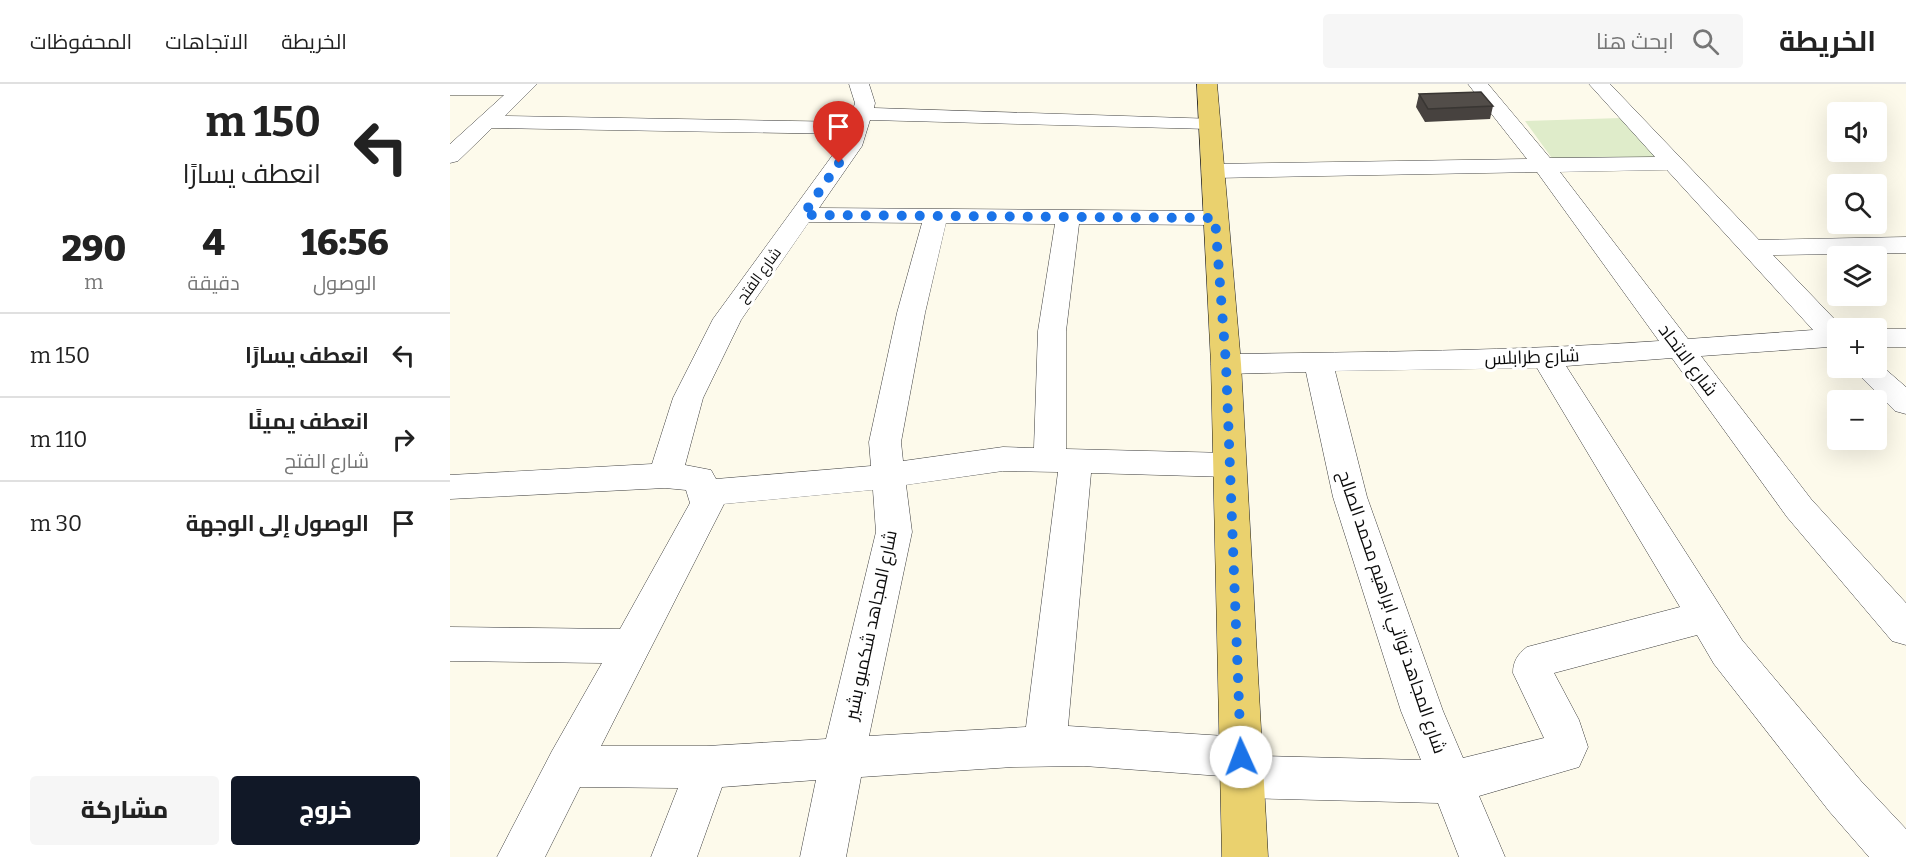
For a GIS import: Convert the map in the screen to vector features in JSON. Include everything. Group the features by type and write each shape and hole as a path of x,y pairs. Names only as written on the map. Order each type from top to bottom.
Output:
{"main road":[{"path":"1207,84 1226,364 1245,857"}],"street":[{"name":"شارع الفتح","path":"665,476 688,398 728,319 851,146 865,103 859,84"},
{"name":"شارع الاتحاد","path":"1478,84 1544,166 1799,508 1906,629"},
{"path":"1599,84 1827,327"},
{"path":"450,89 525,86"},
{"path":"450,156 525,86"},
{"path":"486,122 1209,123"},
{"path":"1213,171 1673,163"},
{"path":"803,215 1215,218"},
{"name":"شارع المجاهد شكمبو بشير","path":"823,857 894,532 885,442 912,313 936,216"},
{"path":"1045,747 1063,460 1052,331 1068,217"},
{"path":"1752,248 1894,245 1906,265"},
{"path":"1887,338 1906,338"},
{"name":"شارع طرابلس","path":"1226,364 1546,358 1827,339"},
{"path":"1546,358 1728,652 1845,796 1900,857"},
{"name":"شارع المجاهد تواتي ابراهيم محمد الصالح","path":"1318,361 1350,497 1422,711 1482,857"},
{"path":"1878,378 1906,404"},
{"path":"704,493 863,479 1003,459 1229,465"},
{"path":"454,494 665,476 699,478 707,502 520,857"},
{"path":"567,766 707,767 1013,747 1084,746 1241,767 1451,782 1564,753 1567,747 1564,734 1533,673 1533,665 1541,659 1706,617"},
{"path":"450,644 631,646"},
{"path":"674,857 707,767"}],"green space":[{"path":"1621,118 1658,158 1554,161 1525,121"}],"building":[{"path":"1481,92 1493,106 1428,109 1419,94"}],"route":[{"path":"839,163 803,215 1215,218 1226,364 1241,757"}]}
